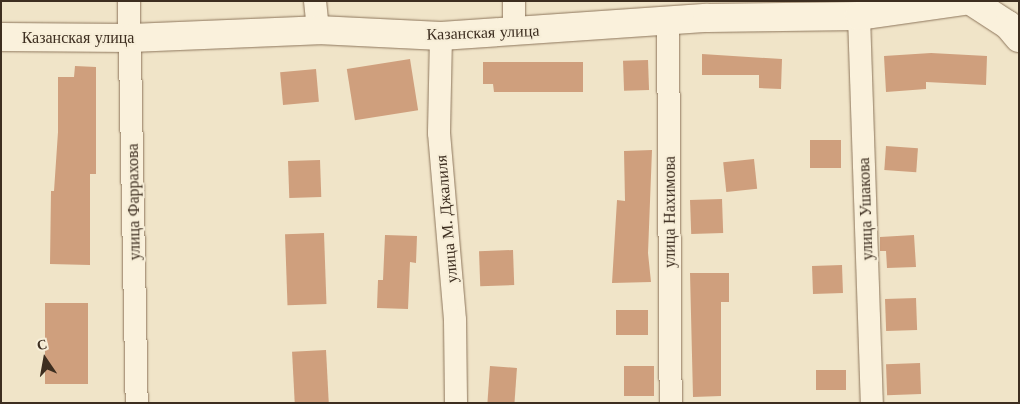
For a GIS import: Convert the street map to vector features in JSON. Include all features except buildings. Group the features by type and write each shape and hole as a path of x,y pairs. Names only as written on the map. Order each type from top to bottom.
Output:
{"street":[{"name":"улица Фаррахова","path":"129,1 137,403"},
{"path":"315,1 318,30"},
{"path":"514,1 514,32"},
{"name":"Казанская улица","path":"1,37 131,38 318,30 442,36 668,20 707,10 859,16 963,1"},
{"path":"971,1 1008,25 1019,38"},
{"name":"улица Ушакова","path":"859,16 872,403"},
{"name":"улица Нахимова","path":"668,20 671,403"},
{"name":"улица М. Джалиля","path":"442,36 439,133 455,320 456,403"}]}
